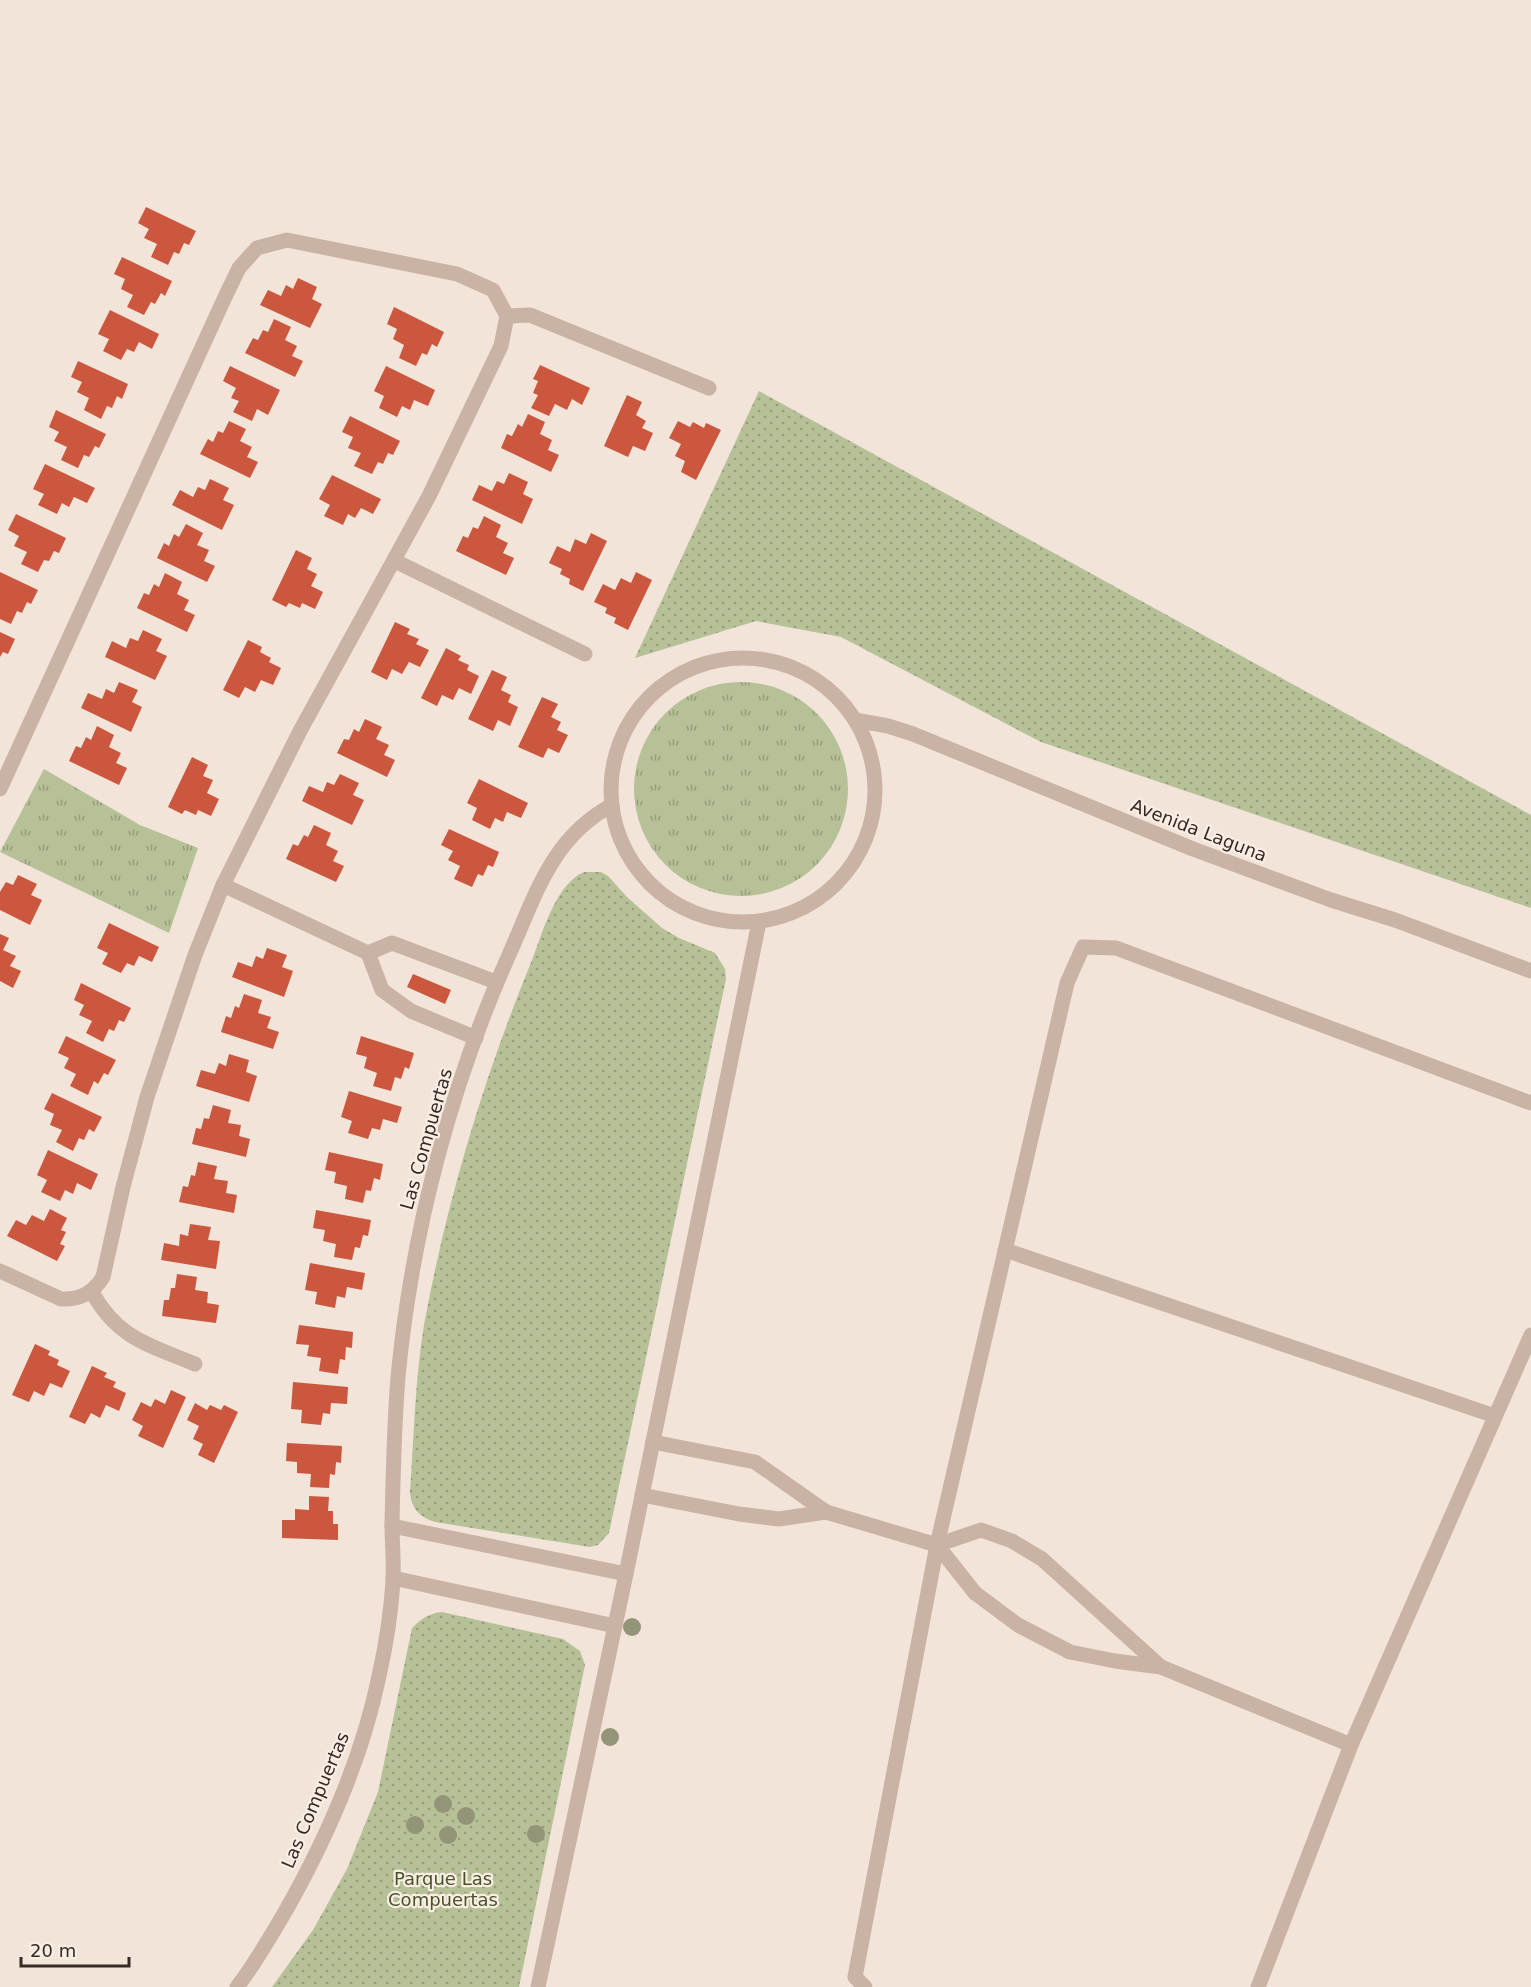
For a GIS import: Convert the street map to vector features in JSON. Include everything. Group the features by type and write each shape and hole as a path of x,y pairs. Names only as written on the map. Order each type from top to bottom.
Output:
{"street":[{"path":"0,789 225,297 239,268 257,248 287,240 457,274 493,290 507,315 501,346 466,422 395,561 260,807 223,885 195,955 156,1066 123,1187 103,1277 92,1292 72,1299 61,1299 0,1271"},
{"path":"507,315 530,315 709,388"},
{"path":"395,561 585,654"},
{"path":"735,658 782,663 824,685 841,701 855,720 871,757 874,777 872,818 862,847 846,873 816,901 789,914 759,922 736,923 713,919 670,902 652,887 625,850 616,828 612,806 611,782 615,758 623,736 635,715 668,681 711,662 735,658"},
{"name":"Avenida Laguna","path":"855,720 888,726 913,734 1193,849 1531,971"},
{"name":"Las Compuertas","path":"237,1987 271,1936 324,1838 348,1781 366,1729 379,1677 388,1628 393,1578 394,1450 398,1378 407,1306 436,1165 456,1095 496,982 550,864 563,844 580,826 595,814 612,806"},
{"path":"223,885 368,953 382,990 411,1011 476,1038"},
{"path":"538,1987 626,1574 759,922"},
{"path":"368,953 392,943 496,982"},
{"path":"865,1987 855,1977 937,1545 1067,983 1083,947 1116,948 1531,1102"},
{"path":"1005,1250 1495,1416"},
{"path":"92,1292 101,1309 128,1335 195,1364"},
{"path":"1258,1987 1351,1745 1531,1335"},
{"path":"653,1442 755,1462 826,1512 937,1545 975,1593 1018,1626 1070,1652 1161,1667 1351,1745"},
{"path":"642,1496 739,1515 779,1519 826,1512"},
{"path":"392,1526 626,1574"},
{"path":"937,1545 981,1530 1012,1541 1042,1559 1161,1667"},
{"path":"393,1578 615,1626"}],"green space":[{"path":"759,391 1531,815 1531,908 1041,742 841,637 756,621 635,658"},
{"path":"730,682 752,682 772,686 792,694 817,713 836,738 844,758 848,789 844,820 836,840 817,865 792,884 772,892 752,896 730,896 710,892 690,884 658,857 646,840 638,820 634,800 634,778 638,758 646,738 673,706 690,694 710,686"},
{"path":"44,769 140,825 198,848 169,933 0,852"},
{"path":"584,872 601,872 608,876 627,897 662,928 715,953 725,969 726,979 609,1533 598,1545 590,1547 435,1522 417,1511 412,1503 410,1492 424,1325 456,1185 498,1049 551,910 565,887"},
{"name":"Parque Las Compuertas","path":"442,1612 563,1639 580,1651 585,1665 519,1987 272,1987 313,1930 347,1869 378,1792 412,1628 426,1617"}],"building":[{"path":"146,207 196,231 189,245 184,243 179,254 174,252 168,265 151,257 157,244 144,238 149,229 138,223"},
{"path":"122,257 172,281 165,296 161,293 155,304 151,302 144,315 127,307 133,295 121,289 125,279 114,274"},
{"path":"298,278 317,287 312,299 322,304 310,328 260,305 268,290 281,296 286,285 293,289"},
{"path":"394,307 444,332 437,347 432,344 427,355 422,353 416,366 399,358 404,345 393,339 397,329 387,324"},
{"path":"110,310 159,334 152,349 139,342 134,352 127,349 121,360 103,351 109,339 98,334"},
{"path":"274,319 291,327 285,340 297,346 292,356 303,361 295,377 245,353 253,338 258,340 263,330 268,332"},
{"path":"78,361 128,384 122,399 117,396 112,408 107,406 101,419 84,410 89,398 77,392 82,382 71,377"},
{"path":"540,365 590,388 582,405 572,399 567,410 555,404 549,416 531,408 538,395 533,393 538,381 533,379"},
{"path":"230,366 280,390 268,415 257,409 252,421 233,412 239,401 231,398 236,388 223,381"},
{"path":"386,366 435,390 428,406 414,400 410,410 402,406 397,417 379,408 384,396 374,391"},
{"path":"627,395 642,402 636,415 646,421 642,428 653,433 645,451 633,446 628,457 604,446"},
{"path":"56,410 106,434 99,448 95,446 89,457 84,455 78,468 61,460 67,447 54,441 59,432 49,427"},
{"path":"528,414 545,422 540,434 552,440 548,450 559,455 551,472 501,448 507,434 512,436 518,424 522,427"},
{"path":"350,416 400,441 393,455 388,453 383,464 378,462 372,474 354,466 361,453 348,448 353,437 342,432"},
{"path":"229,421 246,429 240,441 252,447 247,457 258,462 250,478 200,454 208,439 213,442 218,431 223,433"},
{"path":"678,421 690,427 693,422 704,428 706,423 721,430 696,480 681,472 685,461 675,456 681,444 669,438"},
{"path":"45,464 95,488 87,503 74,497 69,507 62,503 57,514 38,505 44,494 33,489"},
{"path":"509,473 528,482 523,494 533,499 522,524 472,500 479,485 492,491 497,481 504,484"},
{"path":"332,475 381,499 373,514 361,508 355,518 348,514 343,525 324,516 330,505 319,499"},
{"path":"210,479 229,488 223,500 234,505 222,530 172,505 180,490 193,497 198,487 205,490"},
{"path":"16,514 66,538 59,553 54,551 49,561 44,560 38,572 21,564 27,552 14,546 19,536 8,530"},
{"path":"484,516 501,525 496,537 508,543 503,553 514,558 506,575 456,551 463,536 468,538 473,527 478,529"},
{"path":"186,524 203,533 197,545 209,550 204,561 215,566 207,582 157,558 164,543 169,546 174,534 179,537"},
{"path":"591,533 607,541 583,591 569,584 570,579 560,574 562,569 549,563 557,546 570,552 575,539 586,544"},
{"path":"296,550 312,558 307,569 317,574 311,586 323,592 315,609 302,603 300,608 289,603 286,607 272,600"},
{"path":"0,572 38,590 31,604 27,602 22,613 17,611 11,624 0,619"},
{"path":"636,572 652,580 628,630 614,623 616,618 605,613 607,608 594,602 603,584 615,590 621,578 631,583"},
{"path":"165,573 182,582 177,594 189,600 184,610 195,615 187,632 137,608 144,593 149,595 154,584 159,587"},
{"path":"395,622 410,629 407,634 419,639 416,644 429,650 420,667 409,662 402,674 392,669 387,680 371,672"},
{"path":"143,630 162,639 156,651 167,656 155,680 105,657 112,641 126,648 130,638 138,641"},
{"path":"0,632 15,639 8,654 3,652 0,657"},
{"path":"248,640 262,647 260,652 271,658 269,662 281,668 273,685 261,680 255,692 245,687 239,698 223,690"},
{"path":"446,648 461,656 458,660 469,665 467,670 479,676 471,694 459,688 453,700 442,695 437,706 421,698"},
{"path":"492,670 507,677 501,690 511,695 508,702 518,707 510,726 498,720 493,731 468,719"},
{"path":"119,682 138,690 132,702 142,707 131,732 81,708 88,693 102,699 106,689 114,693"},
{"path":"542,697 558,704 551,717 561,722 557,730 568,735 559,753 548,748 543,758 518,747"},
{"path":"365,719 382,727 376,739 389,745 384,755 395,760 387,777 337,753 344,739 349,740 354,729 359,732"},
{"path":"97,726 114,735 109,747 121,753 116,763 127,768 119,785 69,761 76,746 81,748 86,737 91,740"},
{"path":"192,757 208,765 203,776 213,780 207,793 219,799 211,816 198,810 196,815 185,810 182,814 168,807"},
{"path":"340,774 359,783 353,795 364,800 352,825 302,801 309,786 323,792 327,782 334,785"},
{"path":"479,779 528,803 521,818 507,812 503,822 495,818 490,829 472,820 477,808 467,803"},
{"path":"314,825 331,833 326,845 338,851 333,861 344,866 336,882 286,859 293,844 298,846 304,835 308,837"},
{"path":"449,829 499,852 493,867 488,865 483,876 478,874 472,887 454,879 460,866 448,860 453,851 441,845"},
{"path":"18,875 37,884 31,895 42,900 30,925 0,910 0,892 6,882 13,885"},
{"path":"109,923 159,947 152,962 139,956 134,966 127,963 121,973 102,964 108,953 97,948"},
{"path":"0,934 9,938 3,950 16,956 10,966 21,971 13,988 0,981"},
{"path":"267,948 287,955 282,967 293,971 284,997 232,977 238,962 252,967 256,956 263,959"},
{"path":"413,974 451,990 445,1004 407,987"},
{"path":"81,983 131,1008 124,1022 119,1020 114,1031 109,1029 103,1042 86,1033 92,1021 79,1015 84,1005 74,1000"},
{"path":"244,994 262,1000 258,1013 271,1017 267,1028 279,1032 273,1049 221,1032 226,1016 231,1018 235,1006 239,1008"},
{"path":"66,1036 116,1060 108,1075 104,1073 98,1084 94,1081 88,1095 70,1086 76,1074 64,1068 69,1058 58,1053"},
{"path":"361,1036 414,1053 409,1069 405,1067 401,1079 395,1077 391,1091 373,1086 377,1073 364,1068 367,1057 356,1054"},
{"path":"229,1054 249,1060 246,1072 257,1076 249,1102 196,1086 201,1070 215,1074 219,1063 226,1066"},
{"path":"349,1091 402,1107 397,1123 383,1119 380,1130 372,1128 368,1139 348,1133 352,1121 341,1117"},
{"path":"52,1093 102,1117 94,1132 89,1129 84,1140 79,1138 73,1151 56,1142 62,1130 50,1125 54,1114 44,1109"},
{"path":"213,1105 231,1110 228,1123 241,1125 239,1136 250,1139 246,1157 192,1144 196,1128 201,1129 204,1118 209,1119"},
{"path":"48,1150 98,1174 91,1190 77,1183 73,1194 65,1190 60,1201 41,1192 47,1180 37,1175"},
{"path":"329,1152 383,1164 380,1180 374,1178 371,1191 366,1190 363,1203 345,1199 347,1186 334,1183 336,1172 325,1170"},
{"path":"198,1162 217,1166 214,1179 228,1181 226,1193 237,1195 234,1213 179,1202 183,1186 188,1187 191,1175 195,1176"},
{"path":"50,1209 67,1218 61,1230 66,1232 60,1244 65,1246 57,1261 7,1236 16,1220 26,1225 32,1215 44,1221"},
{"path":"316,1210 371,1220 368,1236 363,1235 360,1248 355,1247 352,1260 334,1257 336,1244 323,1241 325,1230 313,1228"},
{"path":"190,1224 211,1227 208,1240 220,1241 216,1269 161,1260 164,1243 179,1246 180,1234 188,1236"},
{"path":"310,1263 365,1273 362,1290 347,1287 345,1298 337,1296 335,1308 315,1304 317,1292 305,1290"},
{"path":"177,1274 197,1277 195,1290 208,1292 207,1303 219,1305 216,1323 162,1316 164,1300 169,1300 171,1288 175,1288"},
{"path":"299,1325 353,1332 352,1348 346,1347 345,1360 340,1359 338,1374 319,1371 321,1358 307,1356 309,1345 296,1344"},
{"path":"35,1344 50,1351 48,1355 59,1360 57,1365 70,1371 62,1388 50,1383 44,1396 34,1391 29,1402 12,1395"},
{"path":"92,1366 107,1373 104,1377 116,1382 113,1387 126,1393 119,1411 106,1405 100,1418 91,1413 85,1424 69,1417"},
{"path":"293,1382 348,1387 347,1404 331,1403 330,1414 323,1413 321,1425 301,1423 302,1410 291,1409"},
{"path":"171,1390 186,1397 163,1448 138,1436 143,1426 132,1420 141,1402 151,1407 155,1399 165,1404"},
{"path":"195,1403 207,1410 210,1405 221,1410 224,1405 238,1412 214,1463 198,1455 203,1444 193,1439 199,1426 187,1420"},
{"path":"287,1443 342,1446 341,1463 336,1462 335,1475 330,1474 329,1488 310,1487 311,1474 297,1473 297,1462 286,1461"},
{"path":"309,1496 329,1497 328,1511 333,1511 333,1524 338,1524 338,1540 282,1538 282,1520 295,1520 295,1509 309,1510"}]}
